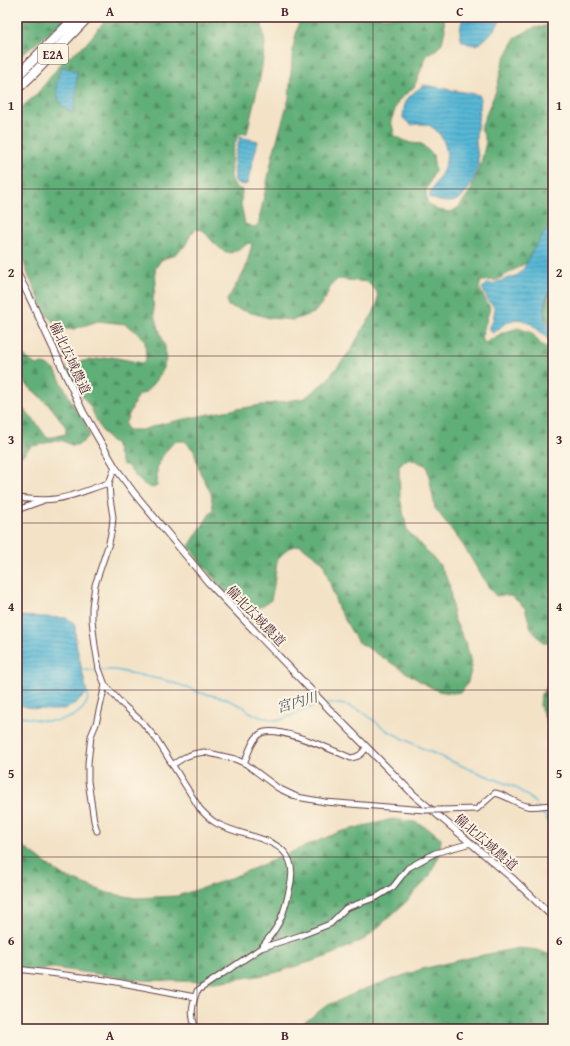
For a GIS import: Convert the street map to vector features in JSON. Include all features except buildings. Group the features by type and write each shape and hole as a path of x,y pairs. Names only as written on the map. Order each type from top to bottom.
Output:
{"highway":[{"name":"E2A","path":"17,76 76,17"},
{"name":"E2A","path":"17,89 88,17"}],"street":[{"name":"備北広域農道","path":"17,272 83,412 115,467 134,493 208,582 366,748 414,795 512,878 553,917"},
{"path":"115,467 109,483 113,517 112,528 109,543 95,585 92,607 92,620 99,669 105,685 121,703 142,722 157,740 205,815 215,823 228,829 269,841 283,850 287,855 291,866 292,880 282,917 275,930 261,948"},
{"path":"17,498 55,500 88,491 109,483"},
{"path":"17,510 44,500"},
{"path":"97,831 88,781 88,763 91,736 96,724 105,685"},
{"path":"244,763 256,737 262,732 291,734 351,758 362,754 366,748"},
{"path":"172,765 185,757 204,752 235,759 244,763 278,788 297,797 325,802 425,810 477,810 495,793 502,794 528,807 553,804"},
{"path":"196,1029 192,1012 193,1002 197,992 261,948 330,924 346,908 377,897 393,887 408,868 435,853 471,843"},
{"path":"17,968 106,980 195,997"}],"green space":[{"path":"17,17 69,17 17,59"},
{"path":"108,17 261,17 265,44 261,73 247,133 239,134 236,140 231,165 233,181 236,187 242,190 241,204 245,224 254,227 258,225 273,154 289,98 293,48 300,17 446,17 444,20 445,30 442,43 436,50 427,55 414,87 398,101 391,121 395,136 410,143 422,144 433,155 435,170 426,191 427,202 437,210 451,212 459,207 471,190 481,163 486,142 481,127 496,91 503,61 516,37 533,28 553,25 553,215 531,260 497,280 481,281 479,288 490,308 481,338 485,343 502,333 518,328 532,333 542,346 551,347 553,345 553,643 544,643 531,629 525,608 513,597 503,595 496,596 487,585 463,545 435,508 427,466 409,458 399,466 400,497 407,530 439,564 449,582 454,619 466,643 472,667 468,682 462,692 452,693 438,691 357,641 338,608 323,562 300,545 288,548 277,561 271,600 253,610 242,608 223,589 200,562 189,546 213,509 211,493 200,472 194,451 185,441 175,441 163,455 157,468 157,486 153,488 145,485 135,476 127,465 123,465 115,443 108,439 100,428 91,408 76,387 67,368 76,362 112,357 142,363 146,360 145,341 137,332 125,324 98,321 74,329 62,329 51,320 43,307 29,277 17,245 17,111 36,95 64,60 85,45","holes":["196,229 203,230 223,251 231,253 248,243 252,244 245,270 227,300 228,306 269,318 293,320 314,313 325,299 331,285 338,279 367,282 377,292 378,301 373,314 351,350 327,380 305,398 219,412 161,424 142,430 128,430 125,424 137,396 146,392 160,375 166,360 165,347 154,314 153,299 156,283 155,269 161,260 174,255 185,246 191,234"]},
{"path":"553,287 553,330 545,317 546,300"},
{"path":"23,354 36,365 44,364 55,370 77,412 84,420 89,434 83,442 76,445 71,445 63,441 55,440 32,446 17,460 17,404 34,420 47,438 66,434 66,427 51,407 26,384 17,372 17,355"},
{"path":"553,681 553,736 540,706 541,694"},
{"path":"393,819 415,822 431,830 441,838 440,854 429,877 406,902 365,939 326,957 271,974 216,982 140,980 53,968 17,973 17,842 63,876 108,893 136,898 177,896 224,881 339,832"},
{"path":"519,948 538,950 553,956 553,1022 550,1029 296,1029 326,1006 367,988 422,969"}],"water":[{"path":"463,17 503,17 495,29 483,41 475,45 462,41 460,32"},
{"path":"62,67 77,71 74,112 68,111 63,107 57,95 57,81"},
{"path":"424,85 479,95 481,99 476,136 478,161 477,170 469,189 460,198 454,201 444,202 430,198 430,192 442,174 446,163 445,146 440,135 430,126 422,124 411,125 403,118 408,98"},
{"path":"240,137 258,141 247,184 244,185 235,181 234,161"},
{"path":"551,223 553,223 553,285 546,298 544,310 545,320 553,333 552,338 549,340 531,324 520,320 514,320 506,323 493,333 489,330 489,326 493,321 495,308 488,300 482,288 486,284 492,284 518,275 524,268 534,248"},
{"path":"17,616 66,618 74,623 76,643 87,693 80,700 67,708 56,710 34,708 17,704"}],"waterway":[{"name":"宮内川","path":"80,670 115,670 164,680 201,693 224,698 244,707 248,711 260,717 275,720 281,720 313,706 322,704"},
{"name":"宮内川","path":"17,715 49,721 65,719 79,712 85,706 88,696 88,693 85,692"},
{"name":"宮内川","path":"326,704 331,703 346,705 363,712 386,730 426,750 515,787 536,804"},
{"name":"宮内川","path":"538,807 553,828"}]}
